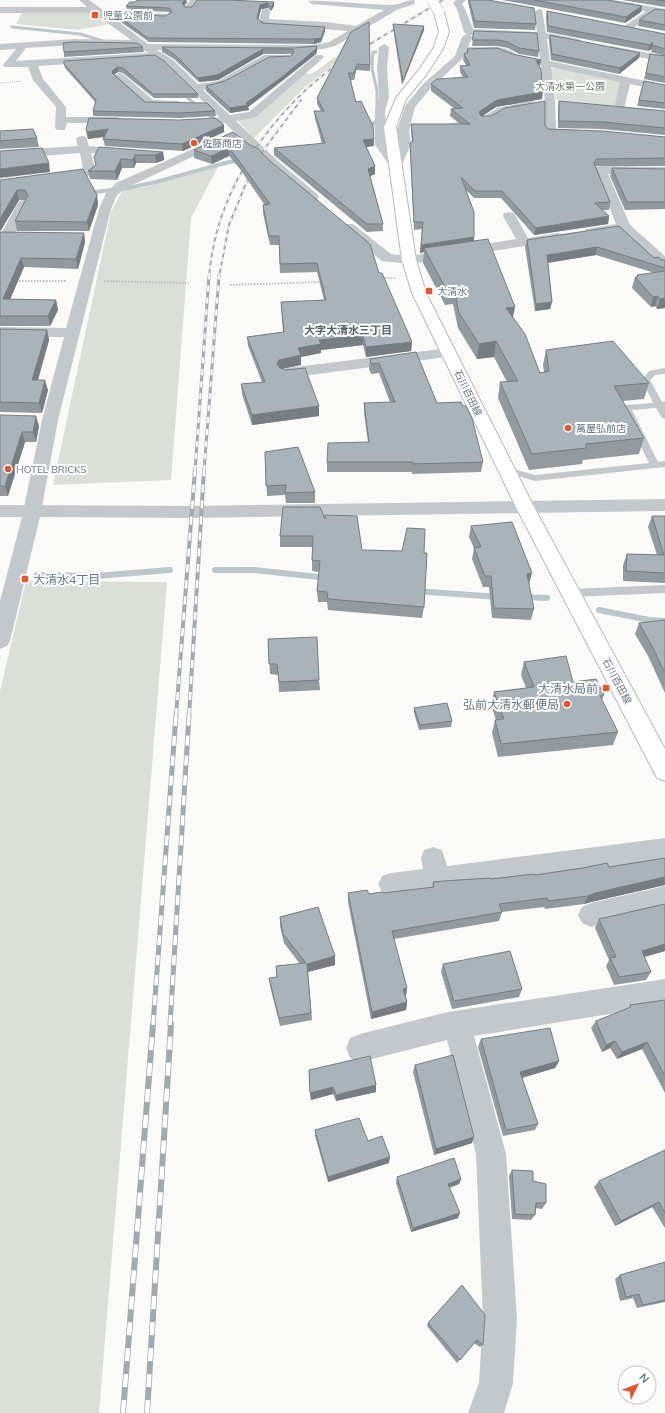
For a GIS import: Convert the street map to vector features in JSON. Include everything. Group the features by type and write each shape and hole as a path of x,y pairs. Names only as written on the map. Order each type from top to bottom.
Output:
{"main road":[{"name":"石川百田線","path":"432,0 439,12 444,32 438,49 422,73 401,98 390,127 411,268 419,293 506,470 665,771"}],"street":[{"path":"83,0 127,33 143,41 158,55 169,62 274,164 323,206"},
{"path":"188,8 195,0"},
{"path":"0,48 83,42 143,41 313,47 332,44 394,8 411,2 410,0"},
{"path":"396,166 405,144 403,130 410,106 427,86 459,57 462,50 469,32 461,9 457,3 462,0"},
{"path":"598,0 665,12"},
{"path":"312,1 394,8"},
{"path":"0,10 97,11 166,16"},
{"path":"642,32 623,28 652,10"},
{"path":"265,11 264,22 326,25 357,29"},
{"path":"539,12 545,63 554,103 551,132 587,132"},
{"path":"469,32 541,35 588,44"},
{"path":"318,36 342,38"},
{"path":"82,60 83,42"},
{"path":"23,46 8,65 158,55"},
{"path":"603,47 665,59"},
{"path":"384,48 382,68 384,97 380,111 381,145 396,166"},
{"path":"462,50 502,51 511,53 515,57 665,88"},
{"path":"196,88 221,83 267,57 319,58 252,114 228,120 207,121"},
{"path":"32,64 38,80 60,107 61,124 130,120"},
{"path":"108,78 132,75"},
{"path":"119,76 150,103 186,104"},
{"path":"619,109 626,80"},
{"path":"198,104 211,103"},
{"path":"485,120 501,110 554,103"},
{"path":"0,641 32,512 42,420 72,333 105,208 116,190 184,156 240,131"},
{"path":"0,155 83,144 138,153"},
{"path":"0,184 90,172 83,144"},
{"path":"161,154 184,156"},
{"path":"665,170 600,170 624,227 665,263"},
{"path":"3,236 23,204"},
{"path":"509,216 524,242"},
{"path":"340,221 387,258 411,268 524,242 624,227"},
{"path":"3,236 22,236"},
{"path":"82,237 97,237"},
{"path":"0,332 72,333"},
{"path":"287,373 449,353"},
{"path":"0,511 192,512 665,505"},
{"path":"391,884 436,868 665,849"},
{"path":"591,915 665,898"},
{"path":"360,1048 456,1025 665,992"},
{"path":"456,1025 491,1154 500,1318 496,1383 486,1413"}],"lane":[{"path":"665,371 652,374 646,380 662,404 665,416"},
{"path":"506,470 535,478 660,465 626,408 662,404"},
{"path":"570,593 665,589"}],"path":[{"path":"443,125 485,120"},
{"path":"375,279 411,268"},
{"path":"230,285 321,282"}],"green space":[{"path":"23,11 92,11 109,24 78,30 16,24"},
{"path":"335,57 342,58 304,88 254,138 238,121 304,73 312,74"},
{"name":"大清水第一公園","path":"555,68 621,81 616,106 556,100 550,69"},
{"path":"218,167 191,218 171,480 53,485 111,212 122,191 145,187"},
{"path":"26,581 167,582 99,1413 0,1413 0,691"}],"building":[{"path":"137,0 185,0 182,3 185,7 192,7 197,0 274,2 271,7 268,3 260,5 257,18 263,22 262,23 325,27 321,38 314,39 148,38 118,16 119,14 165,16 172,12 169,8 126,6 130,2 135,2"},
{"path":"469,0 488,0 534,8 536,24 475,21"},
{"path":"534,0 607,0 642,6 626,17"},
{"path":"655,9 665,10 665,25 639,20"},
{"path":"547,11 665,34 665,49 652,45 653,42 650,45 548,26"},
{"path":"369,22 370,65 357,64 354,73 348,73 356,102 361,101 373,126 374,139 363,140 375,166 368,169 383,224 367,224 274,148 325,143 314,111 324,111 317,98 351,32"},
{"path":"393,24 424,26 403,81"},
{"path":"474,31 537,33 539,51 519,48 508,42 498,40 472,40"},
{"path":"550,35 640,53 620,68 552,54"},
{"path":"63,43 137,43 143,47 64,52"},
{"path":"317,46 316,49 282,77 246,103 248,105 230,108 206,86 225,81 269,57 291,56 294,52 292,49 263,49 217,75 198,78 174,54 162,47 294,48"},
{"path":"497,48 512,54 541,60 536,61 541,69 543,92 497,100 479,112 481,116 491,116 505,108 545,101 545,125 548,129 603,131 665,137 665,158 596,159 594,163 610,202 595,203 609,216 536,228 502,191 475,191 461,177 474,212 474,237 421,245 423,222 414,222 410,143 413,141 411,124 470,124 451,109 463,108 431,84 437,79 468,77 460,66 470,65 464,54 468,52 467,49"},
{"path":"650,54 665,56 665,77 646,73"},
{"path":"155,55 164,61 198,94 153,94 123,68 118,67 113,70 112,73 145,102 207,103 215,111 179,113 93,111 96,100 64,64 64,61"},
{"path":"644,81 665,85 665,103 639,100"},
{"path":"559,101 665,111 665,128 604,122 559,121"},
{"path":"89,118 179,120 215,118 224,125 182,144 103,139 108,129 87,132 86,129"},
{"path":"33,129 37,138 0,141 0,131"},
{"path":"233,132 250,145 257,148 269,160 370,244 379,273 382,273 412,342 366,347 363,335 319,340 321,344 298,348 301,355 279,360 277,364 280,368 286,370 305,368 319,406 252,415 241,384 265,382 247,337 284,332 281,302 326,300 317,263 280,264 279,236 269,236 263,205 270,204 229,148 211,156 194,150"},
{"path":"99,147 163,152 155,155 135,155 133,160 121,159 115,171 88,171 96,165 94,157"},
{"path":"42,148 49,163 0,169 0,151"},
{"path":"612,168 665,169 665,202 627,202"},
{"path":"83,169 97,195 87,222 15,221 28,195 25,190 17,190 0,219 0,180"},
{"path":"619,226 654,258 658,257 665,260 665,268 597,247 547,255 552,302 536,304 527,240"},
{"path":"0,232 84,233 76,259 21,258 3,299 56,300 48,316 0,316"},
{"path":"488,239 515,307 506,308 525,334 540,373 549,371 546,350 613,341 649,383 614,386 644,438 586,444 586,448 532,454 500,382 518,381 496,341 479,344 459,313 454,289 446,289 424,248"},
{"path":"665,271 665,298 660,299 658,296 653,297 635,277 638,277 637,275"},
{"path":"0,329 47,330 32,380 45,380 39,403 0,402"},
{"path":"416,352 437,403 461,402 463,406 466,406 472,418 483,462 413,464 413,462 327,462 328,443 369,442 364,403 395,402 379,363 371,364 370,359"},
{"path":"0,415 36,416 33,432 22,432 5,486 0,486"},
{"path":"298,447 315,492 285,493 286,485 266,486 265,452"},
{"path":"283,507 320,507 325,519 325,515 357,516 362,550 402,551 407,528 425,529 424,553 427,553 424,607 328,599 327,592 317,591 320,561 312,560 313,536 280,536"},
{"path":"652,516 665,516 665,573 626,571 627,554 664,555"},
{"path":"512,522 532,573 527,574 534,609 494,608 491,576 485,576 474,548 481,547 471,526"},
{"path":"665,620 665,673 639,623"},
{"path":"317,637 319,680 279,682 277,664 269,664 268,639"},
{"path":"566,656 573,682 596,679 604,695 600,696 618,732 501,744 495,720 504,719 494,692 534,687 524,662"},
{"path":"447,703 452,721 420,725 414,708"},
{"path":"665,858 665,877 595,893 588,896 548,901 547,898 499,904 502,912 392,931 407,988 403,989 407,1002 372,1012 348,893 367,890 369,894 383,893 434,887 433,882 535,875 607,863 609,867"},
{"path":"665,904 665,944 642,951 651,972 619,977 610,958 616,957 599,919"},
{"path":"318,907 335,956 307,964 311,1013 279,1018 269,978 277,977 276,966 306,963 283,934 280,917"},
{"path":"510,951 522,989 454,1001 443,964"},
{"path":"665,1000 665,1076 647,1042 622,1052 615,1041 606,1045 596,1021 631,1007 630,1005"},
{"path":"550,1028 559,1061 520,1072 538,1124 506,1130 481,1039"},
{"path":"453,1055 474,1137 436,1149 415,1065"},
{"path":"370,1056 376,1085 336,1095 333,1087 310,1093 309,1070"},
{"path":"359,1118 368,1141 382,1136 390,1157 328,1177 315,1130"},
{"path":"665,1150 665,1213 659,1202 621,1221 599,1181"},
{"path":"454,1158 461,1179 448,1184 460,1213 413,1228 397,1177"},
{"path":"512,1170 533,1171 533,1181 546,1184 546,1203 536,1203 535,1215 515,1214"},
{"path":"665,1262 665,1300 643,1305 639,1294 626,1297 620,1275"},
{"path":"462,1285 485,1315 483,1345 477,1340 460,1360 428,1323"}],"waterway":[{"path":"12,27 80,34 103,41"},
{"path":"374,123 377,121 377,91 372,68 373,52 376,52"},
{"path":"182,93 208,115 214,118"},
{"path":"365,128 376,122"},
{"path":"87,193 128,188 229,162 239,161"},
{"path":"37,575 95,576 170,570"},
{"path":"215,570 254,570 328,578"},
{"path":"415,591 499,597"},
{"path":"523,597 547,598"},
{"path":"599,610 649,620 665,621"}],"railway":[{"path":"360,50 443,0"},
{"path":"209,277 214,244 223,213 236,183 252,154 271,127 293,103 317,80 343,60"},
{"path":"219,277 229,225 245,186 262,152 301,100"},
{"path":"195,471 209,276"},
{"path":"204,471 219,276"},
{"path":"176,716 195,470"},
{"path":"189,716 204,470"},
{"path":"153,1025 176,715"},
{"path":"170,1025 189,715"},
{"path":"123,1413 153,1024"},
{"path":"147,1413 171,1024"}],"place":[{"name":"児童公園前","path":"95,15"},
{"name":"佐藤商店","path":"194,143"},
{"name":"大清水","path":"429,291"},
{"name":"萬屋弘前店","path":"568,428"},
{"name":"HOTEL BRICKS","path":"8,469"},
{"name":"大清水4丁目","path":"25,579"},
{"name":"大清水局前","path":"606,688"},
{"name":"弘前大清水郵便局","path":"567,704"}],"district":[{"name":"大字大清水三丁目","path":"348,330"}]}
